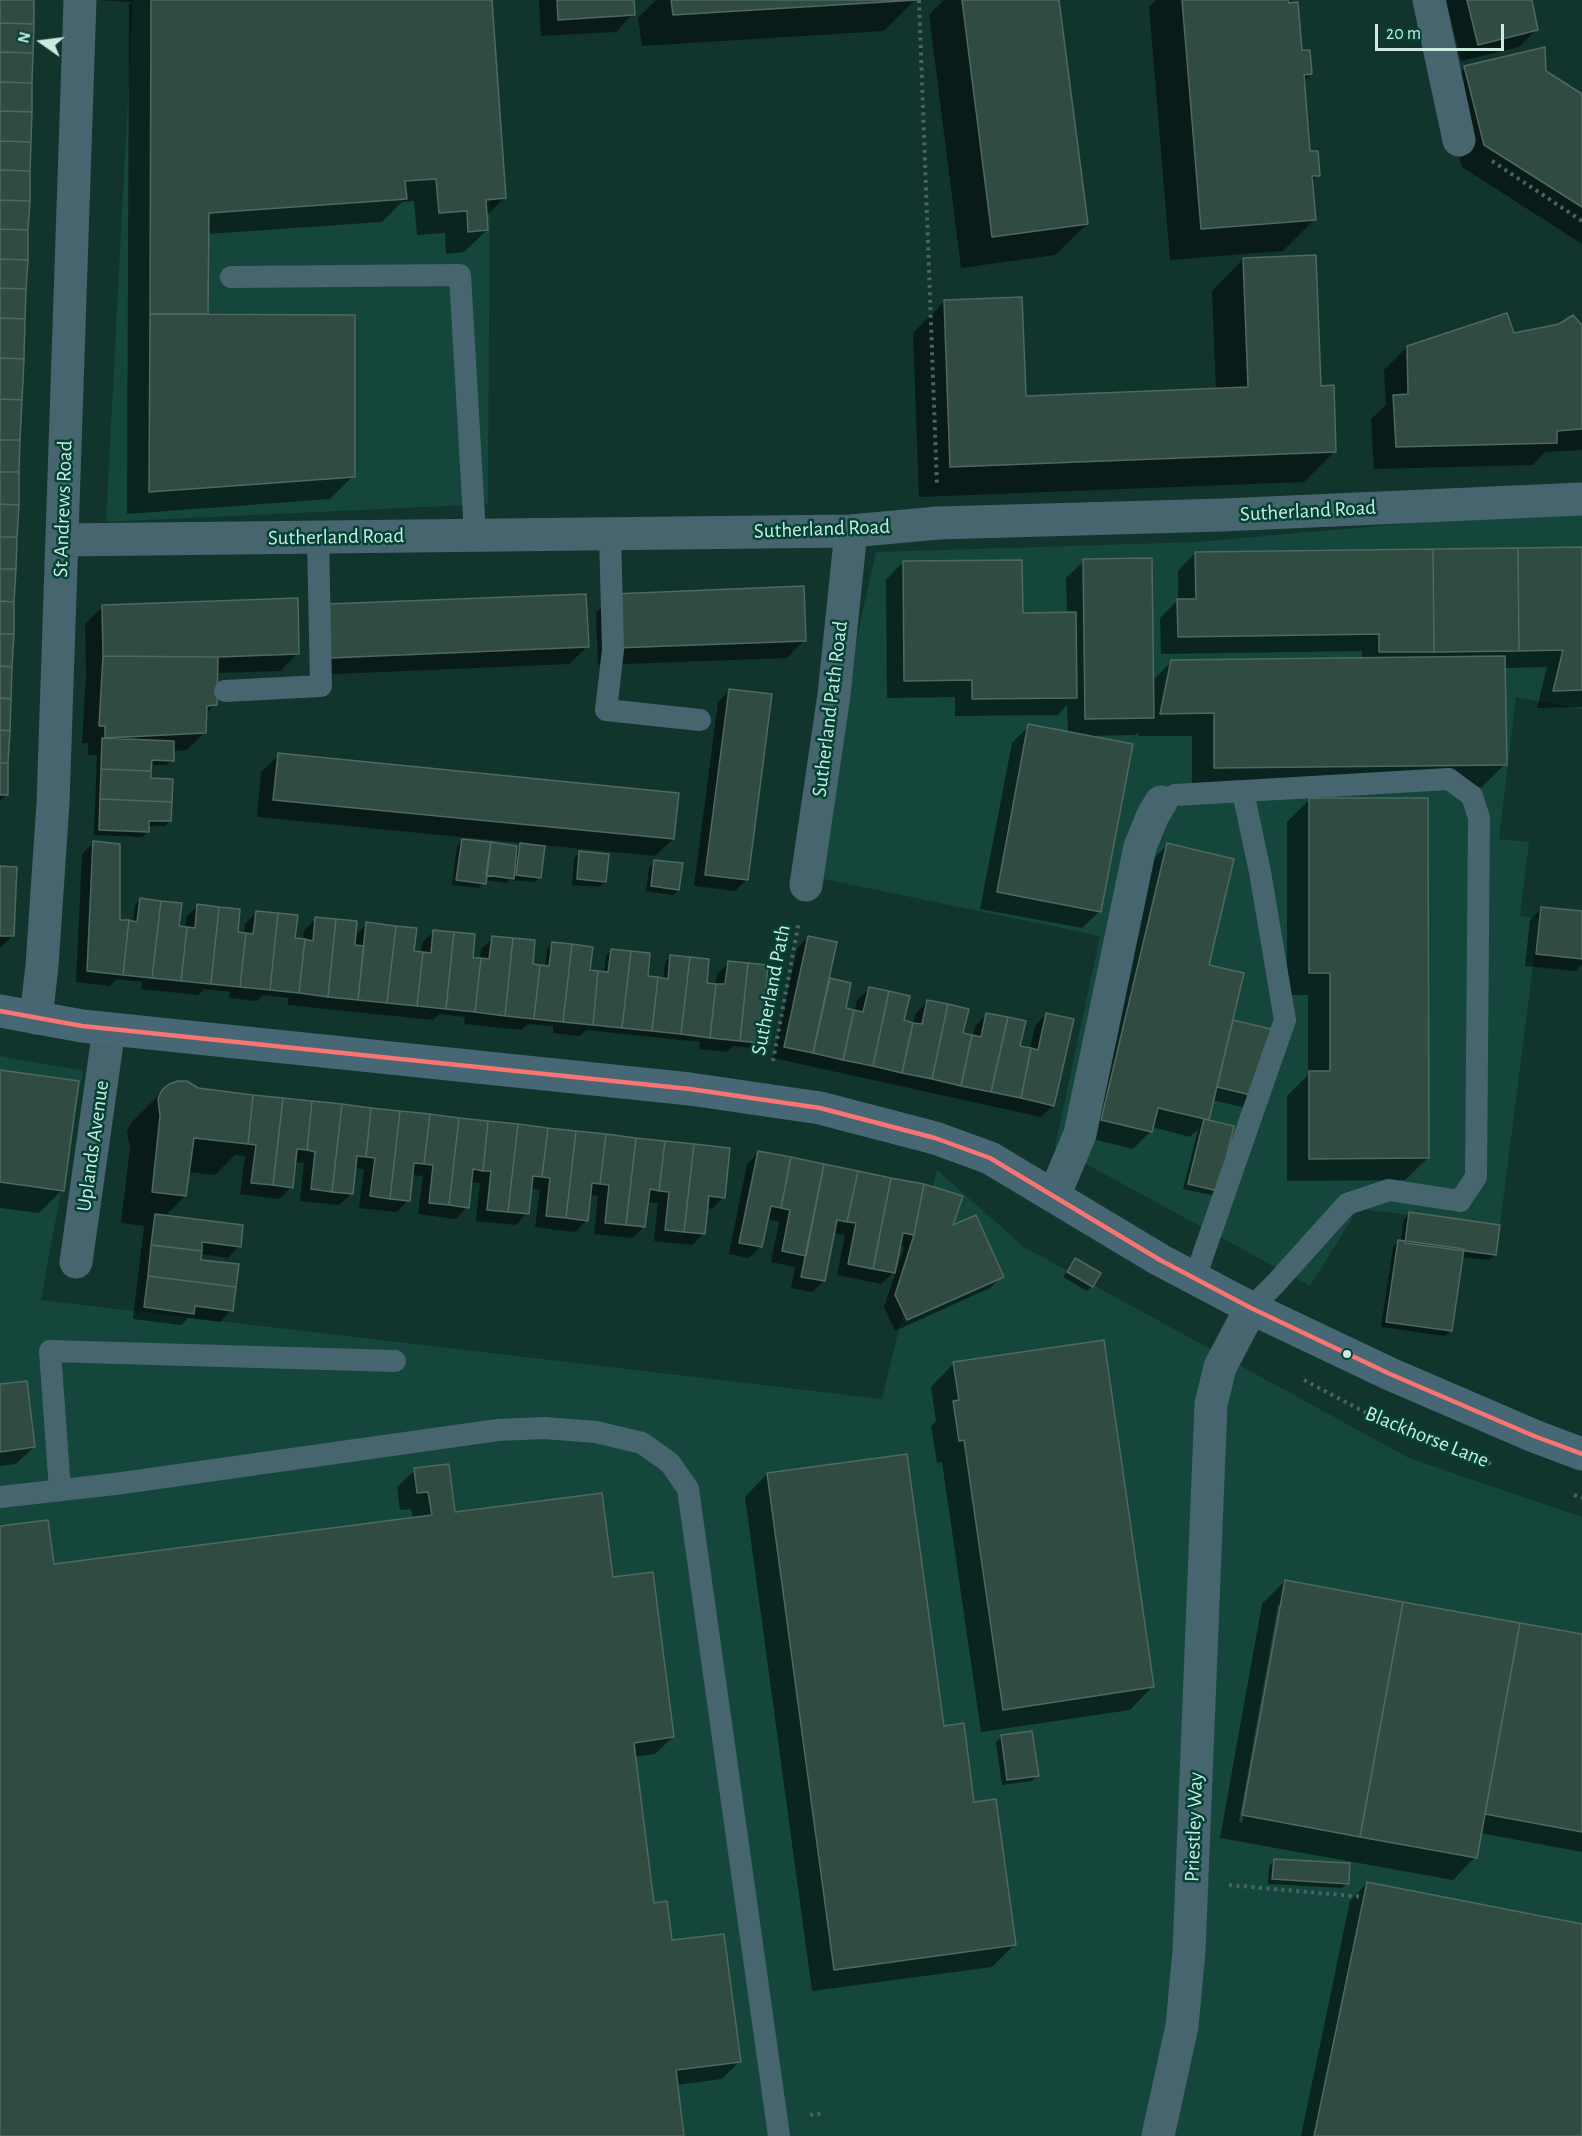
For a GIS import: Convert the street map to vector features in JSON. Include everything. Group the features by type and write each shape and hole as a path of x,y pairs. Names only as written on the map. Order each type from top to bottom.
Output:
{"main road":[{"name":"Blackhorse Lane","path":"0,1011 109,1029 690,1089 820,1108 935,1138 990,1158 1160,1260 1251,1308 1390,1374 1534,1436 1582,1454"}],"street":[{"name":"St Andrews Road","path":"36,1018 42,966 53,803 81,0"},
{"path":"1429,0 1459,140"},
{"name":"Sutherland Road","path":"62,540 851,531 938,523 1222,515 1582,499"},
{"name":"Sutherland Path Road","path":"806,885 834,695 851,531"},
{"path":"1054,1196 1080,1134 1140,847 1161,802"},
{"name":"Uplands Avenue","path":"76,1262 109,1029"},
{"name":"Priestley Way","path":"1158,2136 1182,2026 1189,1951 1210,1404 1220,1367 1251,1308"}],"lane":[{"path":"231,277 460,275 475,535"},
{"path":"610,534 613,650 606,710 700,720"},
{"path":"225,691 321,686 318,537"},
{"path":"1161,802 1175,795 1449,778 1472,796 1479,818 1476,1177 1460,1202 1389,1190 1347,1204 1251,1308"},
{"path":"1195,1278 1285,1020 1260,872 1243,792"},
{"path":"60,1490 50,1352 395,1361"},
{"path":"0,1497 115,1485 498,1430 544,1428 596,1432 642,1443 670,1464 688,1490 779,2136"}],"path":[{"path":"919,0 938,523"},
{"path":"1459,140 1582,221"},
{"name":"Sutherland Path","path":"765,1100 806,885"},
{"name":"Blackhorse Lane","path":"1303,1380 1395,1428 1500,1467"},
{"path":"1192,1882 1364,1897"}],"shaded area":[{"path":"133,0 491,0 488,504 106,522"},
{"path":"1582,508 1582,709 1516,697 1499,839 1529,842 1520,916 1539,919 1500,1225 1358,1209 1310,1286 1055,1147 1100,936 804,875 876,552 1197,542"},
{"path":"0,1056 83,1071 41,1300 882,1399 937,1170 1024,1247 1409,1458 1582,1517 1582,2136 0,2136"}],"building":[{"path":"0,0 34,0 34,24 0,23"},
{"path":"151,0 492,0 506,198 486,200 488,230 468,232 467,211 439,213 436,179 405,181 407,199 209,213 208,314 150,314"},
{"path":"557,0 634,0 635,15 558,20"},
{"path":"671,0 917,0 673,15"},
{"path":"962,0 1059,0 1088,224 992,237"},
{"path":"1182,0 1288,0 1289,3 1298,2 1302,50 1310,50 1312,74 1304,75 1310,151 1318,151 1320,176 1312,176 1316,220 1201,229"},
{"path":"1467,0 1532,0 1538,30 1478,45"},
{"path":"0,23 34,24 33,53 0,52"},
{"path":"1545,47 1546,71 1582,94 1582,207 1484,145 1464,66"},
{"path":"0,52 33,53 32,83 0,82"},
{"path":"0,82 32,83 32,112 0,111"},
{"path":"0,111 32,112 31,142 0,141"},
{"path":"0,141 31,142 30,171 0,170"},
{"path":"0,170 30,171 30,201 0,200"},
{"path":"0,200 30,201 28,230 0,229"},
{"path":"0,229 28,230 28,260 0,259"},
{"path":"1316,255 1321,386 1334,385 1336,452 950,467 944,300 1022,297 1026,396 1248,387 1243,258"},
{"path":"0,259 28,260 26,289 0,288"},
{"path":"0,288 26,289 25,319 0,318"},
{"path":"1507,313 1514,333 1559,324 1573,315 1582,325 1582,429 1557,431 1557,443 1396,447 1393,395 1408,394 1407,346"},
{"path":"150,314 355,315 355,477 149,492"},
{"path":"0,318 25,319 24,359 0,358"},
{"path":"0,358 24,359 22,400 0,399"},
{"path":"0,399 22,400 20,440 0,440"},
{"path":"0,440 20,440 19,472 0,472"},
{"path":"0,472 19,472 19,505 0,504"},
{"path":"0,504 19,505 17,537 0,537"},
{"path":"0,537 17,537 16,569 0,569"},
{"path":"1582,547 1582,690 1553,691 1563,650 1519,651 1518,548"},
{"path":"1518,548 1519,651 1434,652 1433,549"},
{"path":"1433,549 1434,652 1379,652 1379,634 1178,637 1177,599 1196,599 1195,552"},
{"path":"1152,558 1154,718 1085,719 1083,559"},
{"path":"1022,560 1023,613 1076,612 1077,698 972,699 972,680 904,681 903,561"},
{"path":"0,569 16,569 14,602 0,601"},
{"path":"804,586 806,641 615,648 613,594"},
{"path":"586,594 589,647 330,658 327,604"},
{"path":"298,598 299,654 218,657 103,656 102,605"},
{"path":"0,601 14,602 14,634 0,634"},
{"path":"0,634 14,634 12,667 0,666"},
{"path":"103,656 218,657 217,705 207,706 206,733 105,738 105,726 99,726"},
{"path":"1505,656 1507,765 1214,768 1214,713 1160,714 1171,660"},
{"path":"0,666 12,667 11,699 0,698"},
{"path":"729,689 772,694 748,880 705,875"},
{"path":"0,698 11,699 10,731 0,730"},
{"path":"1028,724 1133,744 1101,912 997,892"},
{"path":"0,730 10,731 8,763 0,763"},
{"path":"102,738 174,741 174,761 152,760 151,771 101,769"},
{"path":"278,753 679,793 674,839 273,800"},
{"path":"0,763 8,763 8,795 0,795"},
{"path":"101,769 151,771 151,778 173,779 172,802 100,799"},
{"path":"1309,798 1428,798 1429,1158 1309,1159 1309,1071 1330,1071 1330,973 1309,973"},
{"path":"100,799 172,802 171,821 149,821 149,832 99,830"},
{"path":"462,839 491,842 486,884 456,880"},
{"path":"93,841 120,844 120,920 129,920 123,975 87,971"},
{"path":"491,842 517,846 514,879 486,875"},
{"path":"520,843 545,846 541,878 516,875"},
{"path":"1167,843 1234,859 1209,965 1244,973 1209,1120 1158,1108 1152,1132 1101,1120"},
{"path":"579,851 609,854 606,882 577,879"},
{"path":"654,860 683,863 679,890 651,886"},
{"path":"0,866 17,867 14,936 0,936"},
{"path":"140,898 161,901 152,978 123,975 129,920 137,922"},
{"path":"161,901 182,903 179,926 187,927 181,981 152,978"},
{"path":"197,904 219,907 211,984 181,981 187,927 195,928"},
{"path":"219,907 240,909 238,932 246,933 240,987 211,984"},
{"path":"1541,907 1582,911 1582,959 1536,954"},
{"path":"256,911 278,913 270,990 240,987 246,933 253,934"},
{"path":"278,913 298,915 295,938 305,939 299,993 270,990"},
{"path":"315,917 336,919 328,997 299,993 305,939 313,941"},
{"path":"336,919 357,921 355,945 364,946 358,1000 328,997"},
{"path":"366,922 396,926 387,1003 358,1000"},
{"path":"396,926 417,928 414,951 423,952 417,1006 387,1003"},
{"path":"433,930 454,932 446,1009 417,1006 423,952 431,953"},
{"path":"454,932 475,934 473,958 481,958 475,1012 446,1009"},
{"path":"492,936 513,938 505,1016 475,1012 481,958 489,959"},
{"path":"808,936 837,942 813,1053 784,1047"},
{"path":"513,938 535,940 533,964 540,965 534,1019 505,1016"},
{"path":"552,942 572,944 563,1022 534,1019 540,965 549,966"},
{"path":"572,944 593,947 590,970 598,971 593,1025 563,1022"},
{"path":"611,949 631,951 622,1028 593,1025 598,971 608,972"},
{"path":"631,951 650,953 648,976 658,977 652,1031 622,1028"},
{"path":"670,955 690,957 681,1034 652,1031 658,977 668,979"},
{"path":"690,957 709,959 707,983 716,984 710,1038 681,1034"},
{"path":"728,961 748,963 740,1041 710,1038 716,984 725,984"},
{"path":"748,963 768,965 766,989 775,990 769,1044 740,1041"},
{"path":"830,978 851,983 846,1008 854,1010 843,1060 813,1053"},
{"path":"869,987 889,991 873,1066 843,1060 854,1010 863,1012"},
{"path":"889,991 910,996 904,1020 913,1023 902,1073 873,1066"},
{"path":"927,1000 948,1004 932,1079 902,1073 913,1023 922,1024"},
{"path":"948,1004 969,1009 963,1033 972,1035 961,1086 932,1079"},
{"path":"986,1013 1008,1017 991,1092 961,1086 972,1035 981,1037"},
{"path":"1046,1013 1074,1019 1054,1106 1021,1098 1031,1048 1038,1050"},
{"path":"1008,1017 1026,1021 1020,1046 1031,1048 1021,1098 991,1092"},
{"path":"1233,1020 1271,1029 1255,1096 1217,1087"},
{"path":"0,1070 79,1081 64,1191 0,1182"},
{"path":"178,1081 187,1081 198,1088 253,1095 248,1144 194,1138 186,1196 152,1192 160,1116 158,1099 162,1090"},
{"path":"253,1095 283,1098 273,1185 251,1183 256,1145 248,1144"},
{"path":"283,1098 312,1101 307,1150 297,1149 293,1188 273,1185"},
{"path":"312,1101 342,1104 332,1192 311,1189 315,1152 307,1150"},
{"path":"342,1104 371,1108 366,1157 357,1156 353,1194 332,1192"},
{"path":"371,1108 400,1111 390,1199 370,1196 375,1158 366,1157"},
{"path":"400,1111 430,1114 424,1164 414,1163 410,1201 390,1199"},
{"path":"430,1114 459,1118 449,1205 429,1203 433,1165 424,1164"},
{"path":"459,1118 488,1121 483,1171 473,1169 469,1208 449,1205"},
{"path":"1204,1119 1234,1126 1218,1191 1188,1184"},
{"path":"488,1121 518,1124 508,1212 487,1210 491,1171 483,1171"},
{"path":"518,1124 548,1128 542,1177 533,1176 529,1214 508,1212"},
{"path":"548,1128 576,1131 566,1218 546,1216 550,1178 542,1177"},
{"path":"576,1131 606,1134 600,1184 592,1183 588,1221 566,1218"},
{"path":"606,1134 636,1138 626,1225 605,1223 609,1185 600,1184"},
{"path":"636,1138 665,1141 659,1191 650,1189 645,1227 626,1225"},
{"path":"665,1141 694,1144 684,1232 665,1230 669,1192 659,1191"},
{"path":"694,1144 730,1148 725,1198 709,1196 705,1234 684,1232"},
{"path":"758,1151 791,1157 781,1208 771,1206 762,1247 739,1243"},
{"path":"791,1157 824,1164 806,1256 782,1251 790,1210 781,1208"},
{"path":"824,1164 858,1171 847,1222 837,1220 825,1281 801,1277"},
{"path":"858,1171 891,1178 873,1269 848,1264 856,1223 847,1222"},
{"path":"891,1178 924,1184 914,1235 903,1233 895,1273 873,1269"},
{"path":"924,1184 963,1196 953,1225 976,1215 1004,1277 907,1320 895,1295 914,1235"},
{"path":"1409,1212 1500,1225 1496,1255 1405,1243"},
{"path":"155,1214 243,1225 241,1247 202,1242 202,1251 151,1245"},
{"path":"1398,1240 1464,1249 1452,1331 1386,1322"},
{"path":"151,1245 202,1251 201,1260 239,1264 236,1287 148,1276"},
{"path":"1075,1258 1101,1273 1093,1287 1067,1272"},
{"path":"148,1276 236,1287 233,1311 195,1306 194,1314 144,1307"},
{"path":"1104,1340 1154,1687 1003,1710 964,1440 959,1441 953,1401 959,1400 953,1362"},
{"path":"27,1381 35,1447 0,1452 0,1384"},
{"path":"907,1454 944,1726 964,1723 974,1802 996,1799 1016,1945 834,1970 767,1473"},
{"path":"449,1464 455,1512 602,1493 613,1577 653,1572 674,1737 634,1743 654,1903 667,1901 672,1940 724,1934 741,2062 676,2070 684,2136 0,2136 0,1526 48,1520 54,1564 432,1515 428,1492 417,1493 414,1468"},
{"path":"1285,1580 1403,1602 1360,1837 1242,1815"},
{"path":"1403,1602 1520,1623 1477,1858 1360,1837"},
{"path":"1520,1623 1582,1634 1582,1832 1485,1814"},
{"path":"1032,1731 1039,1776 1007,1780 1001,1735"},
{"path":"1274,1859 1350,1863 1349,1884 1272,1879"},
{"path":"1367,1882 1582,1924 1582,2136 1314,2136"}],"transit line":[{"path":"0,1011 82,1026 690,1089 820,1108 935,1138 990,1158 1160,1260 1251,1308 1390,1374 1534,1436 1582,1454"}]}
